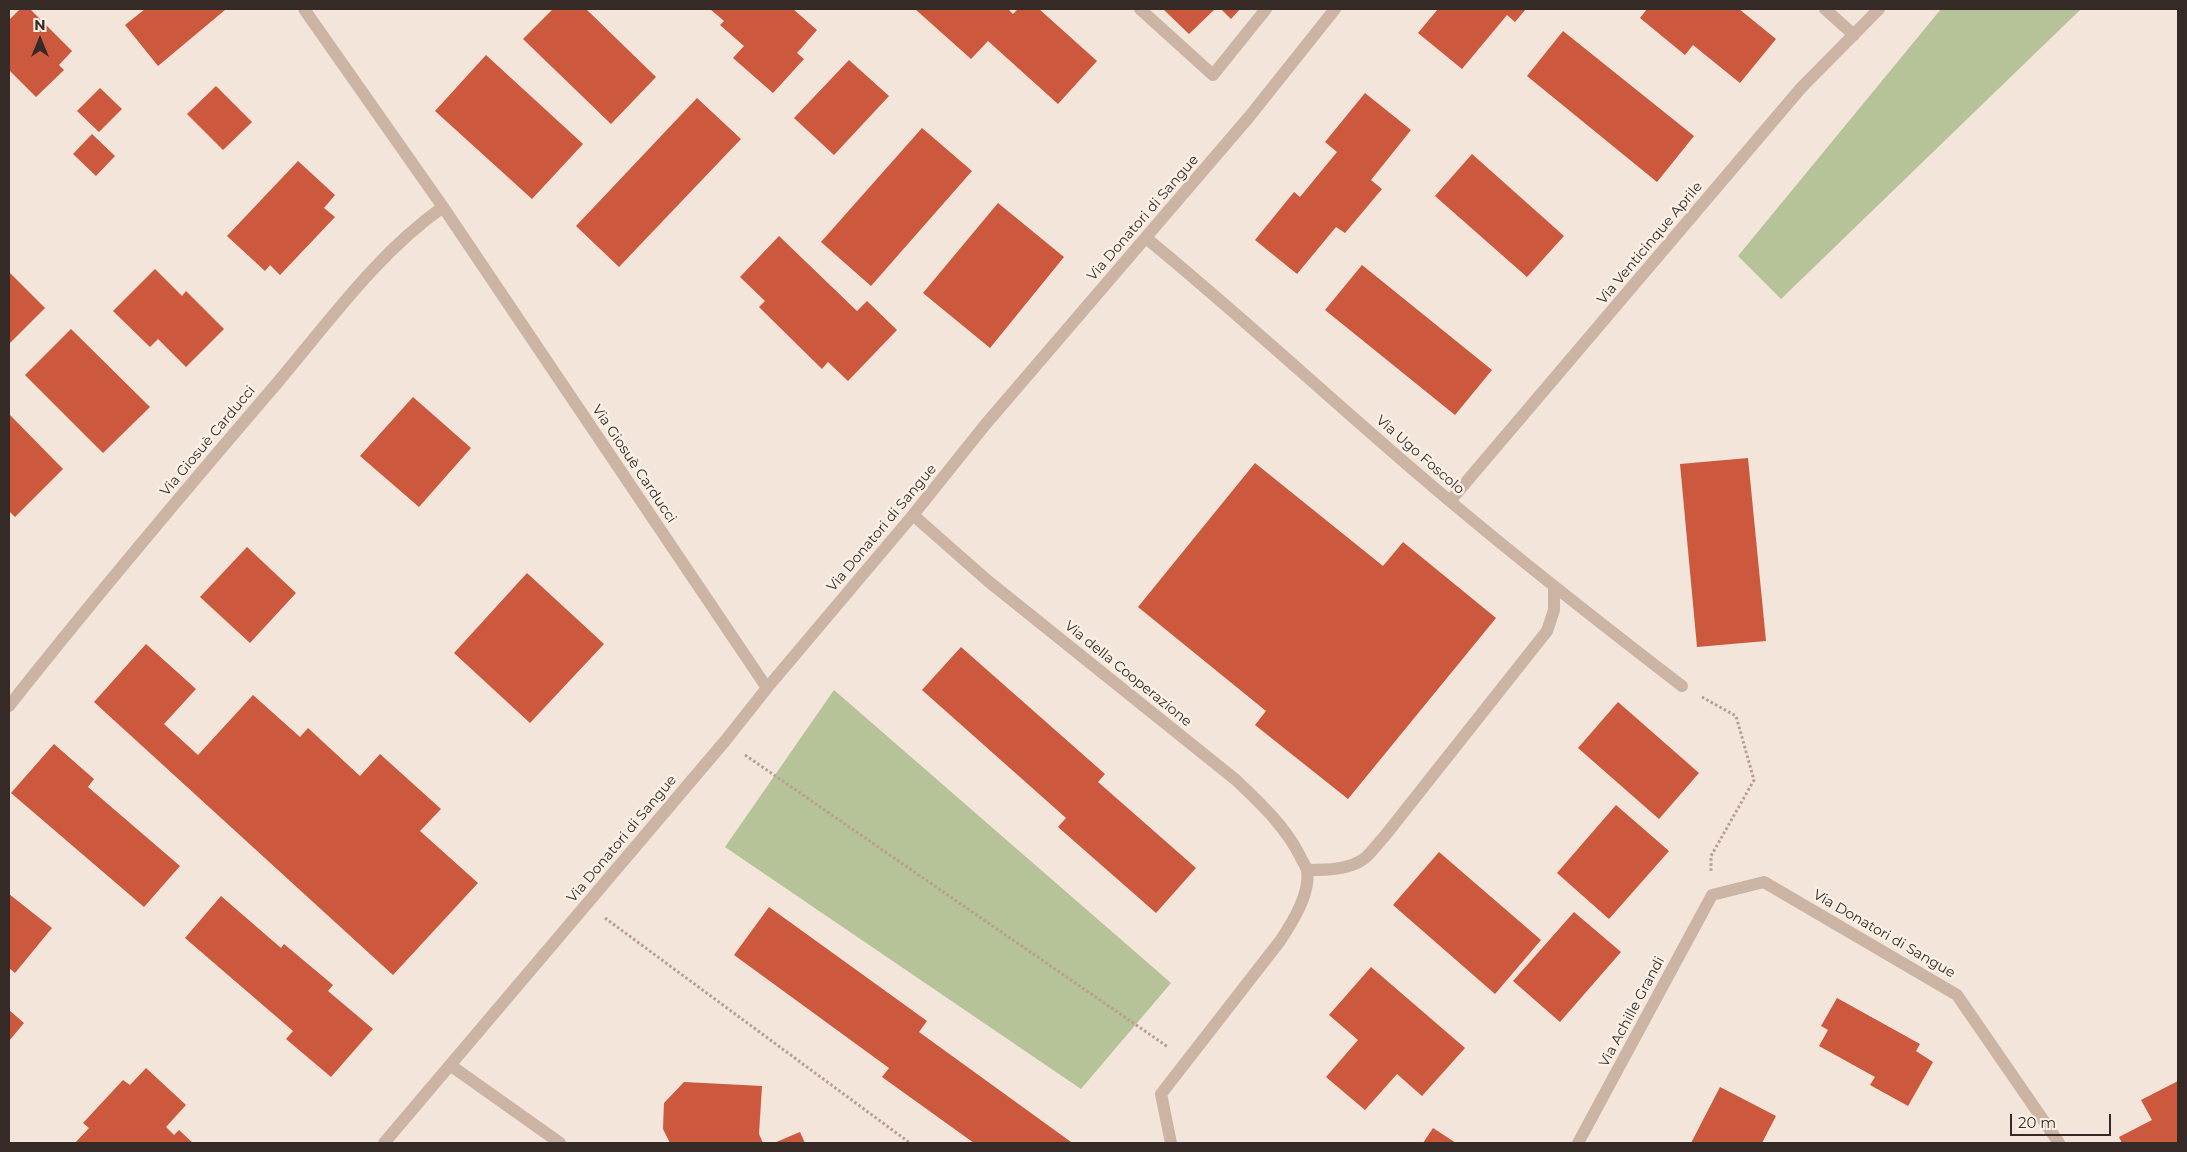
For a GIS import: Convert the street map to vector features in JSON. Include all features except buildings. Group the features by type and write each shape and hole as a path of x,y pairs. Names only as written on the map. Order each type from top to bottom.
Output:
{"street":[{"name":"Via Giosuè Carducci","path":"304,9 443,207 767,688"},
{"path":"1140,9 1212,75 1266,9"},
{"name":"Via Donatori di Sangue","path":"384,1143 725,741 767,688 913,516 985,425 1249,117 1336,9"},
{"path":"1825,9 1854,35"},
{"name":"Via Venticinque Aprile","path":"1450,502 1801,88 1878,9"},
{"name":"Via Giosuè Carducci","path":"9,706 199,475 378,264 417,226 443,207"},
{"name":"Via Ugo Foscolo","path":"1146,238 1206,287 1450,502 1554,587 1682,686"},
{"name":"Via della Cooperazione","path":"913,516 988,581 1236,780 1270,813 1292,841 1307,870"},
{"path":"1171,1143 1161,1094 1280,941 1296,916 1305,892 1307,870 1326,870 1365,859 1547,631 1554,610 1554,587"},
{"name":"Via Donatori di Sangue","path":"1712,895 1764,882 1957,995 2059,1143"},
{"name":"Via Achille Grandi","path":"1578,1143 1712,895"},
{"path":"450,1065 560,1143"}],"path":[{"path":"1682,686 1736,716 1754,780 1711,856 1712,895"},
{"path":"725,741 1187,1060"},
{"path":"586,905 910,1143"}],"green space":[{"path":"1941,9 2081,9 1781,299 1738,256"},
{"path":"834,690 1171,983 1081,1089 725,847"}]}
